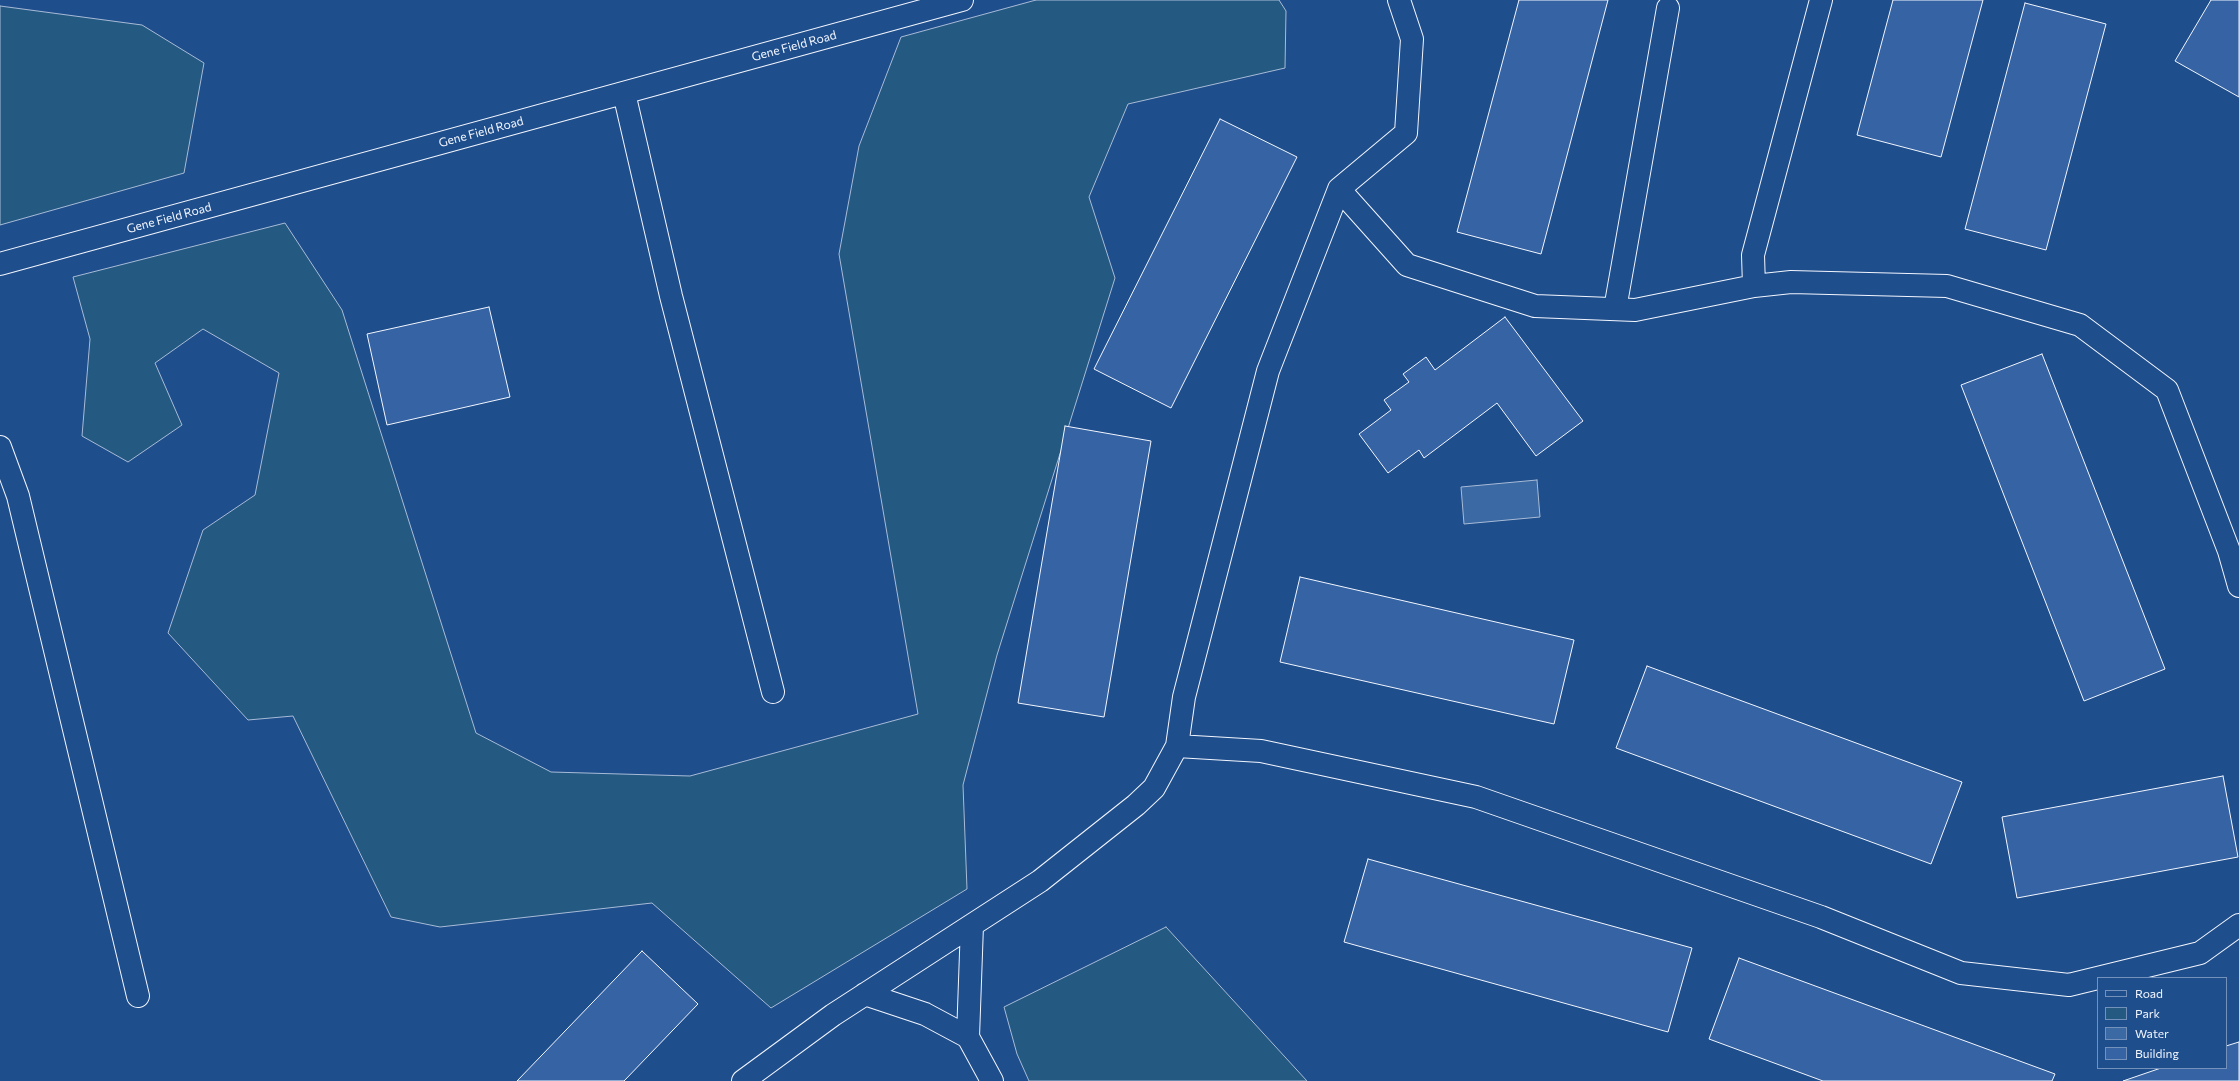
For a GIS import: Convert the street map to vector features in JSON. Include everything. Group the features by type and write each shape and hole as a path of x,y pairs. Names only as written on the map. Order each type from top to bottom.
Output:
{"street":[{"name":"Gene Field Road","path":"0,264 962,0"},
{"path":"743,1081 865,994 1040,881 1136,805 1154,788 1177,746 1184,697 1268,371 1339,189 1406,133 1412,40 1399,0"},
{"path":"1754,286 1753,255 1821,0"},
{"path":"1614,309 1668,8"},
{"path":"624,93 671,296 773,692"},
{"path":"1339,189 1407,265 1535,306 1635,310 1754,286 1791,282 1947,286 2080,325 2167,390 2229,551 2239,586"},
{"path":"0,447 18,496 138,996"},
{"path":"1177,746 1261,751 1476,797 1821,917 1961,973 2070,985 2097,978"},
{"path":"972,925 968,1037 992,1081"},
{"path":"2102,977 2200,953 2239,925"},
{"path":"865,994 925,1014 968,1037"}],"green space":[{"path":"1036,0 1279,0 1286,11 1285,68 1128,104 1089,197 1115,278 997,655 963,785 967,889 771,1008 652,903 440,927 391,917 293,716 248,720 168,633 203,530 255,495 279,373 203,329 155,363 182,425 128,462 82,436 90,339 73,277 285,223 342,310 476,733 551,772 690,776 918,714 839,254 859,146 901,37"},
{"path":"0,6 142,25 204,63 184,173 0,225"},
{"path":"1166,927 1307,1081 1029,1081 1017,1054 1004,1007"}],"water":[{"path":"1537,480 1540,517 1464,524 1461,487"}],"building":[{"path":"1519,0 1608,0 1541,254 1457,232"},
{"path":"1893,0 1983,0 1941,157 1857,135"},
{"path":"2211,0 2239,0 2239,97 2175,61"},
{"path":"2025,3 2106,24 2046,250 1965,229"},
{"path":"1220,119 1297,157 1171,408 1094,369"},
{"path":"489,307 510,397 387,425 367,334"},
{"path":"1505,317 1583,421 1536,456 1497,403 1424,458 1419,450 1388,473 1359,434 1391,410 1384,400 1409,382 1403,374 1426,357 1435,370"},
{"path":"2042,354 2165,669 2084,701 1961,385"},
{"path":"1065,426 1151,441 1104,717 1018,703"},
{"path":"1300,577 1574,640 1554,724 1280,662"},
{"path":"1647,666 1962,782 1931,864 1616,748"},
{"path":"2223,776 2238,857 2017,898 2002,817"},
{"path":"1368,859 1692,948 1668,1032 1344,942"},
{"path":"642,951 698,1004 624,1081 517,1081"},
{"path":"1739,958 2055,1074 2052,1081 1823,1081 1709,1039"},
{"path":"2239,1042 2239,1081 2123,1081 2158,1069 2227,1069 2227,1046"}]}
